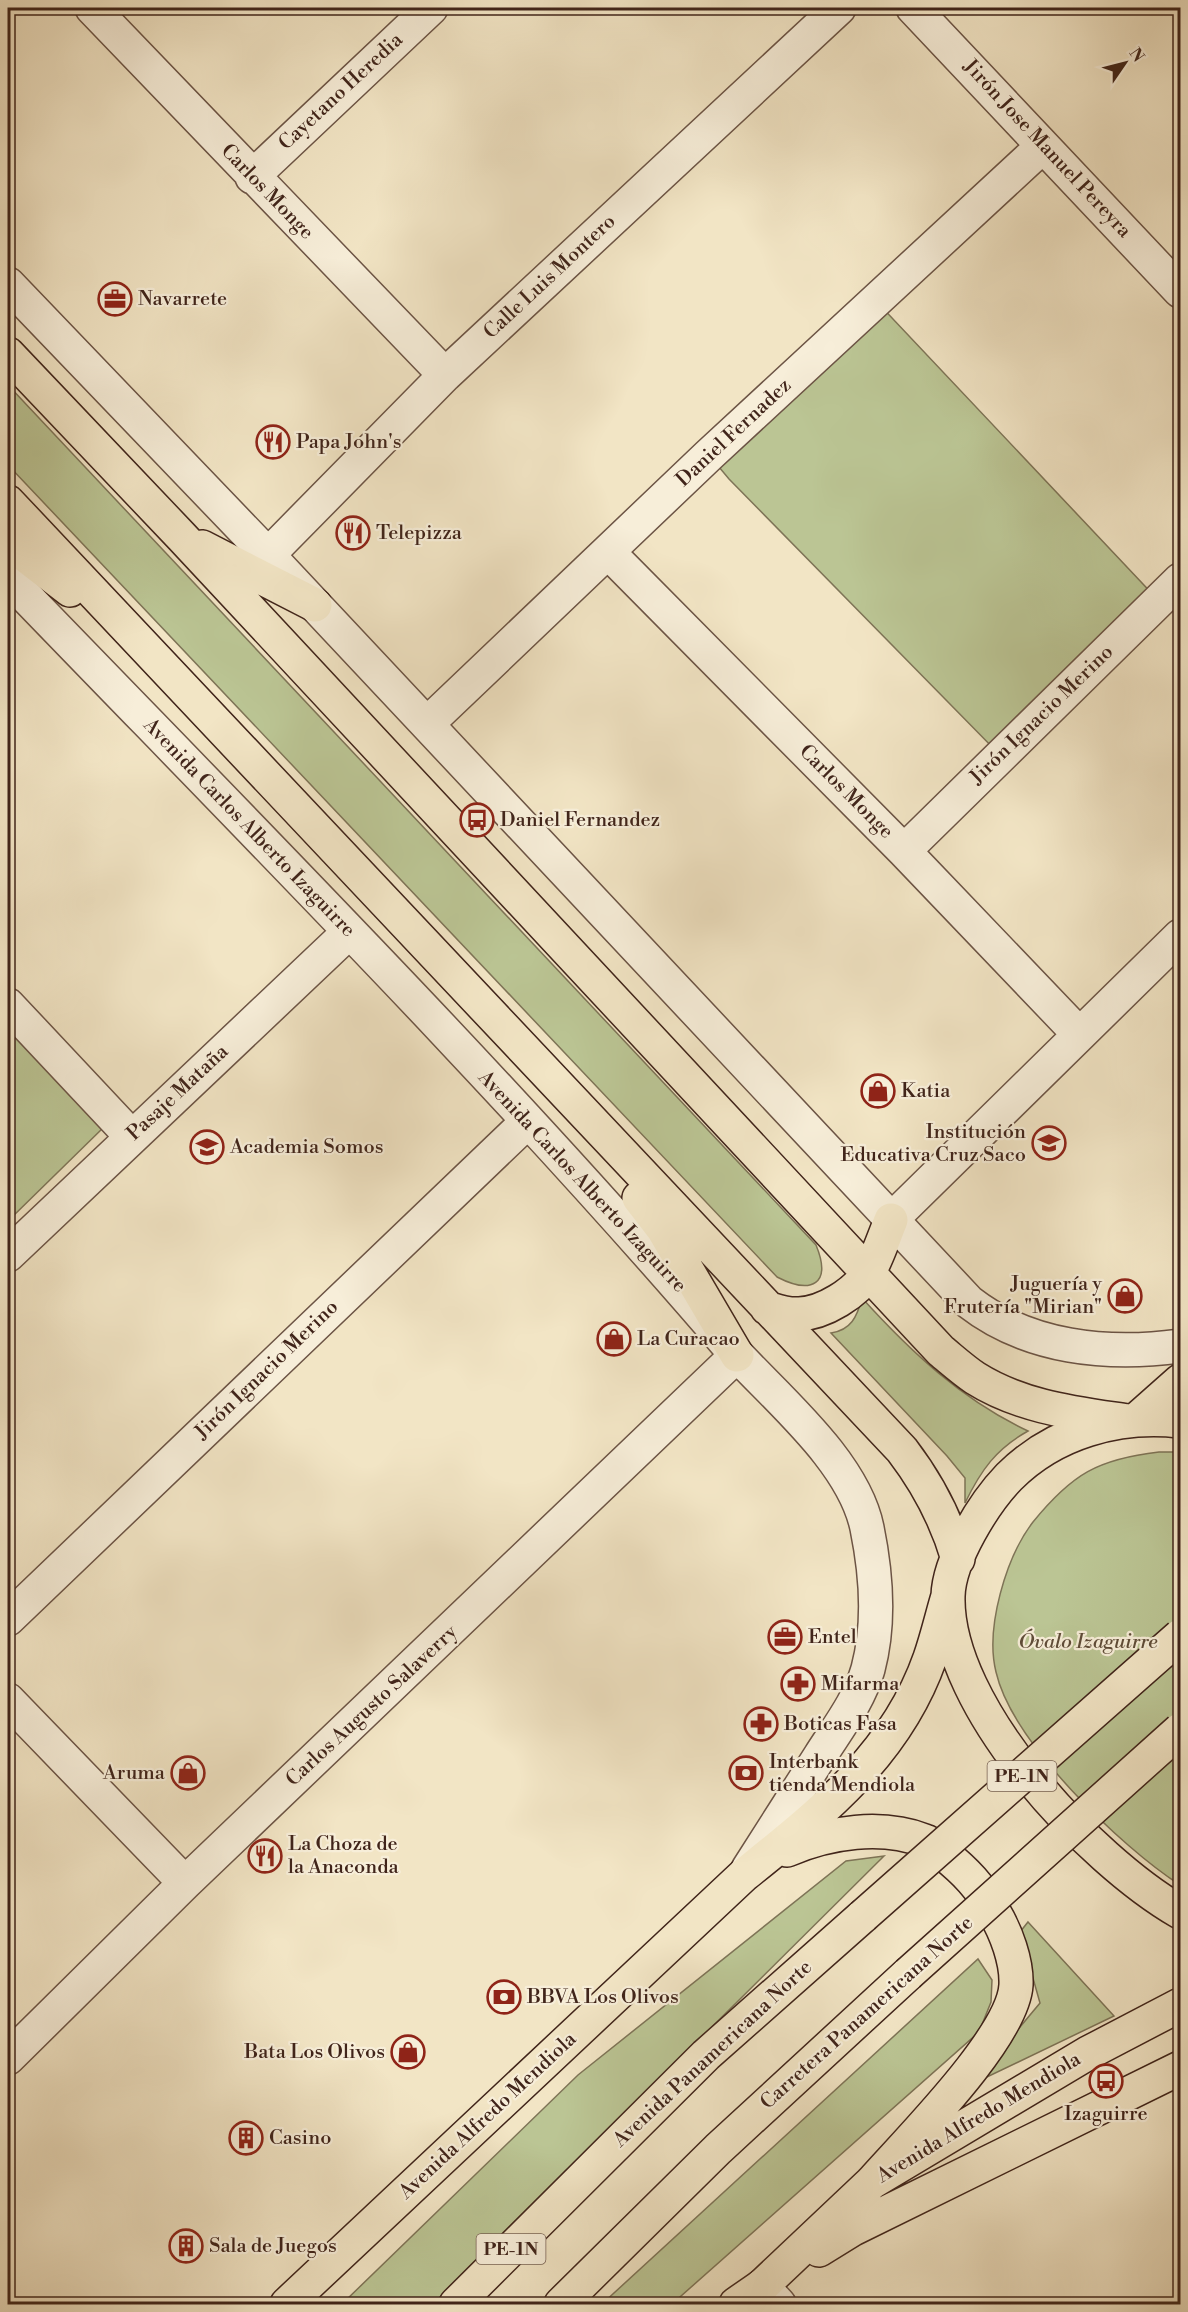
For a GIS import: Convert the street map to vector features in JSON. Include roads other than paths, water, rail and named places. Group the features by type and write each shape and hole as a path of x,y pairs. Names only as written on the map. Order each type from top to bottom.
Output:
{"main road":[{"path":"8,354 182,537 941,1352 975,1378 1018,1400 1060,1411 1157,1418"},
{"path":"8,502 913,1464 948,1524 958,1559"},
{"path":"182,537 315,605"},
{"path":"8,542 63,587 104,605"},
{"path":"548,1076 663,1228 737,1355"},
{"path":"767,1308 797,1315 819,1309 852,1290 868,1273 891,1220"},
{"path":"1180,1381 1157,1418 1090,1429 1063,1440 1022,1465 984,1507 973,1523 958,1559 948,1596 953,1640 970,1683 990,1721 1019,1765 1096,1849 1180,1912"},
{"name":"Avenida Alfredo Mendiola","path":"287,2304 744,1875 821,1814 857,1778 907,1709 930,1658 948,1596"},
{"name":"Avenida Panamericana Norte","path":"456,2304 706,2055 1180,1636"},
{"name":"Carretera Panamericana Norte","path":"561,2304 718,2149 908,1974 1180,1730"},
{"path":"744,1875 789,1849 834,1834 879,1831 927,1841 969,1875 985,1895 1007,1935 1016,1986 1000,2031 954,2089 872,2182"},
{"name":"Avenida Alfredo Mendiola","path":"755,2300 872,2182 1088,2053 1180,2005"},
{"path":"755,2300 853,2229 1180,2068"}],"street":[{"name":"Carlos Monge","path":"92,8 252,177 445,375"},
{"name":"Cayetano Heredia","path":"252,177 431,8"},
{"name":"Calle Luis Montero","path":"268,555 445,375 839,8"},
{"name":"Jirón Jose Manuel Pereyra","path":"913,8 1180,291"},
{"name":"Daniel Fernadez","path":"427,724 609,553 709,455 1043,146"},
{"path":"8,284 268,555 969,1302 1006,1327 1046,1340 1102,1349 1134,1350 1180,1346"},
{"name":"Carlos Monge","path":"609,553 904,851 1079,1034"},
{"name":"Avenida Carlos Alberto Izaguirre","path":"8,578 349,932 641,1244 737,1355 809,1430 846,1481 866,1523 874,1596 874,1629 868,1670 852,1706 744,1875"},
{"name":"Jirón Ignacio Merino","path":"904,851 1180,580"},
{"name":"Pasaje Mataña","path":"8,1255 349,932"},
{"path":"891,1220 1180,936"},
{"path":"8,1005 132,1137"},
{"name":"Jirón Ignacio Merino","path":"8,1619 527,1122"},
{"name":"Carlos Augusto Salaverry","path":"8,2058 185,1883 737,1355"},
{"path":"8,1700 185,1883"}],"place":[{"name":"Navarrete","path":"115,299"},
{"name":"Papa John's","path":"273,442"},
{"name":"Telepizza","path":"353,533"},
{"name":"Daniel Fernandez","path":"477,820"},
{"name":"Katia","path":"878,1091"},
{"name":"Institución Educativa Cruz Saco","path":"1049,1143"},
{"name":"Academia Somos","path":"207,1147"},
{"name":"Juguería y Frutería \"Mirian\"","path":"1125,1296"},
{"name":"La Curacao","path":"614,1339"},
{"name":"Entel","path":"785,1637"},
{"name":"Mifarma","path":"798,1684"},
{"name":"Boticas Fasa","path":"761,1724"},
{"name":"Aruma","path":"188,1773"},
{"name":"Interbank tienda Mendiola","path":"746,1773"},
{"name":"La Choza de la Anaconda","path":"265,1856"},
{"name":"BBVA Los Olivos","path":"504,1997"},
{"name":"Bata Los Olivos","path":"408,2052"},
{"name":"Izaguirre","path":"1106,2081"},
{"name":"Casino","path":"246,2138"},
{"name":"Sala de Juegos","path":"186,2246"}],"park label":[{"name":"Óvalo Izaguirre","path":"1088,1642"}]}
